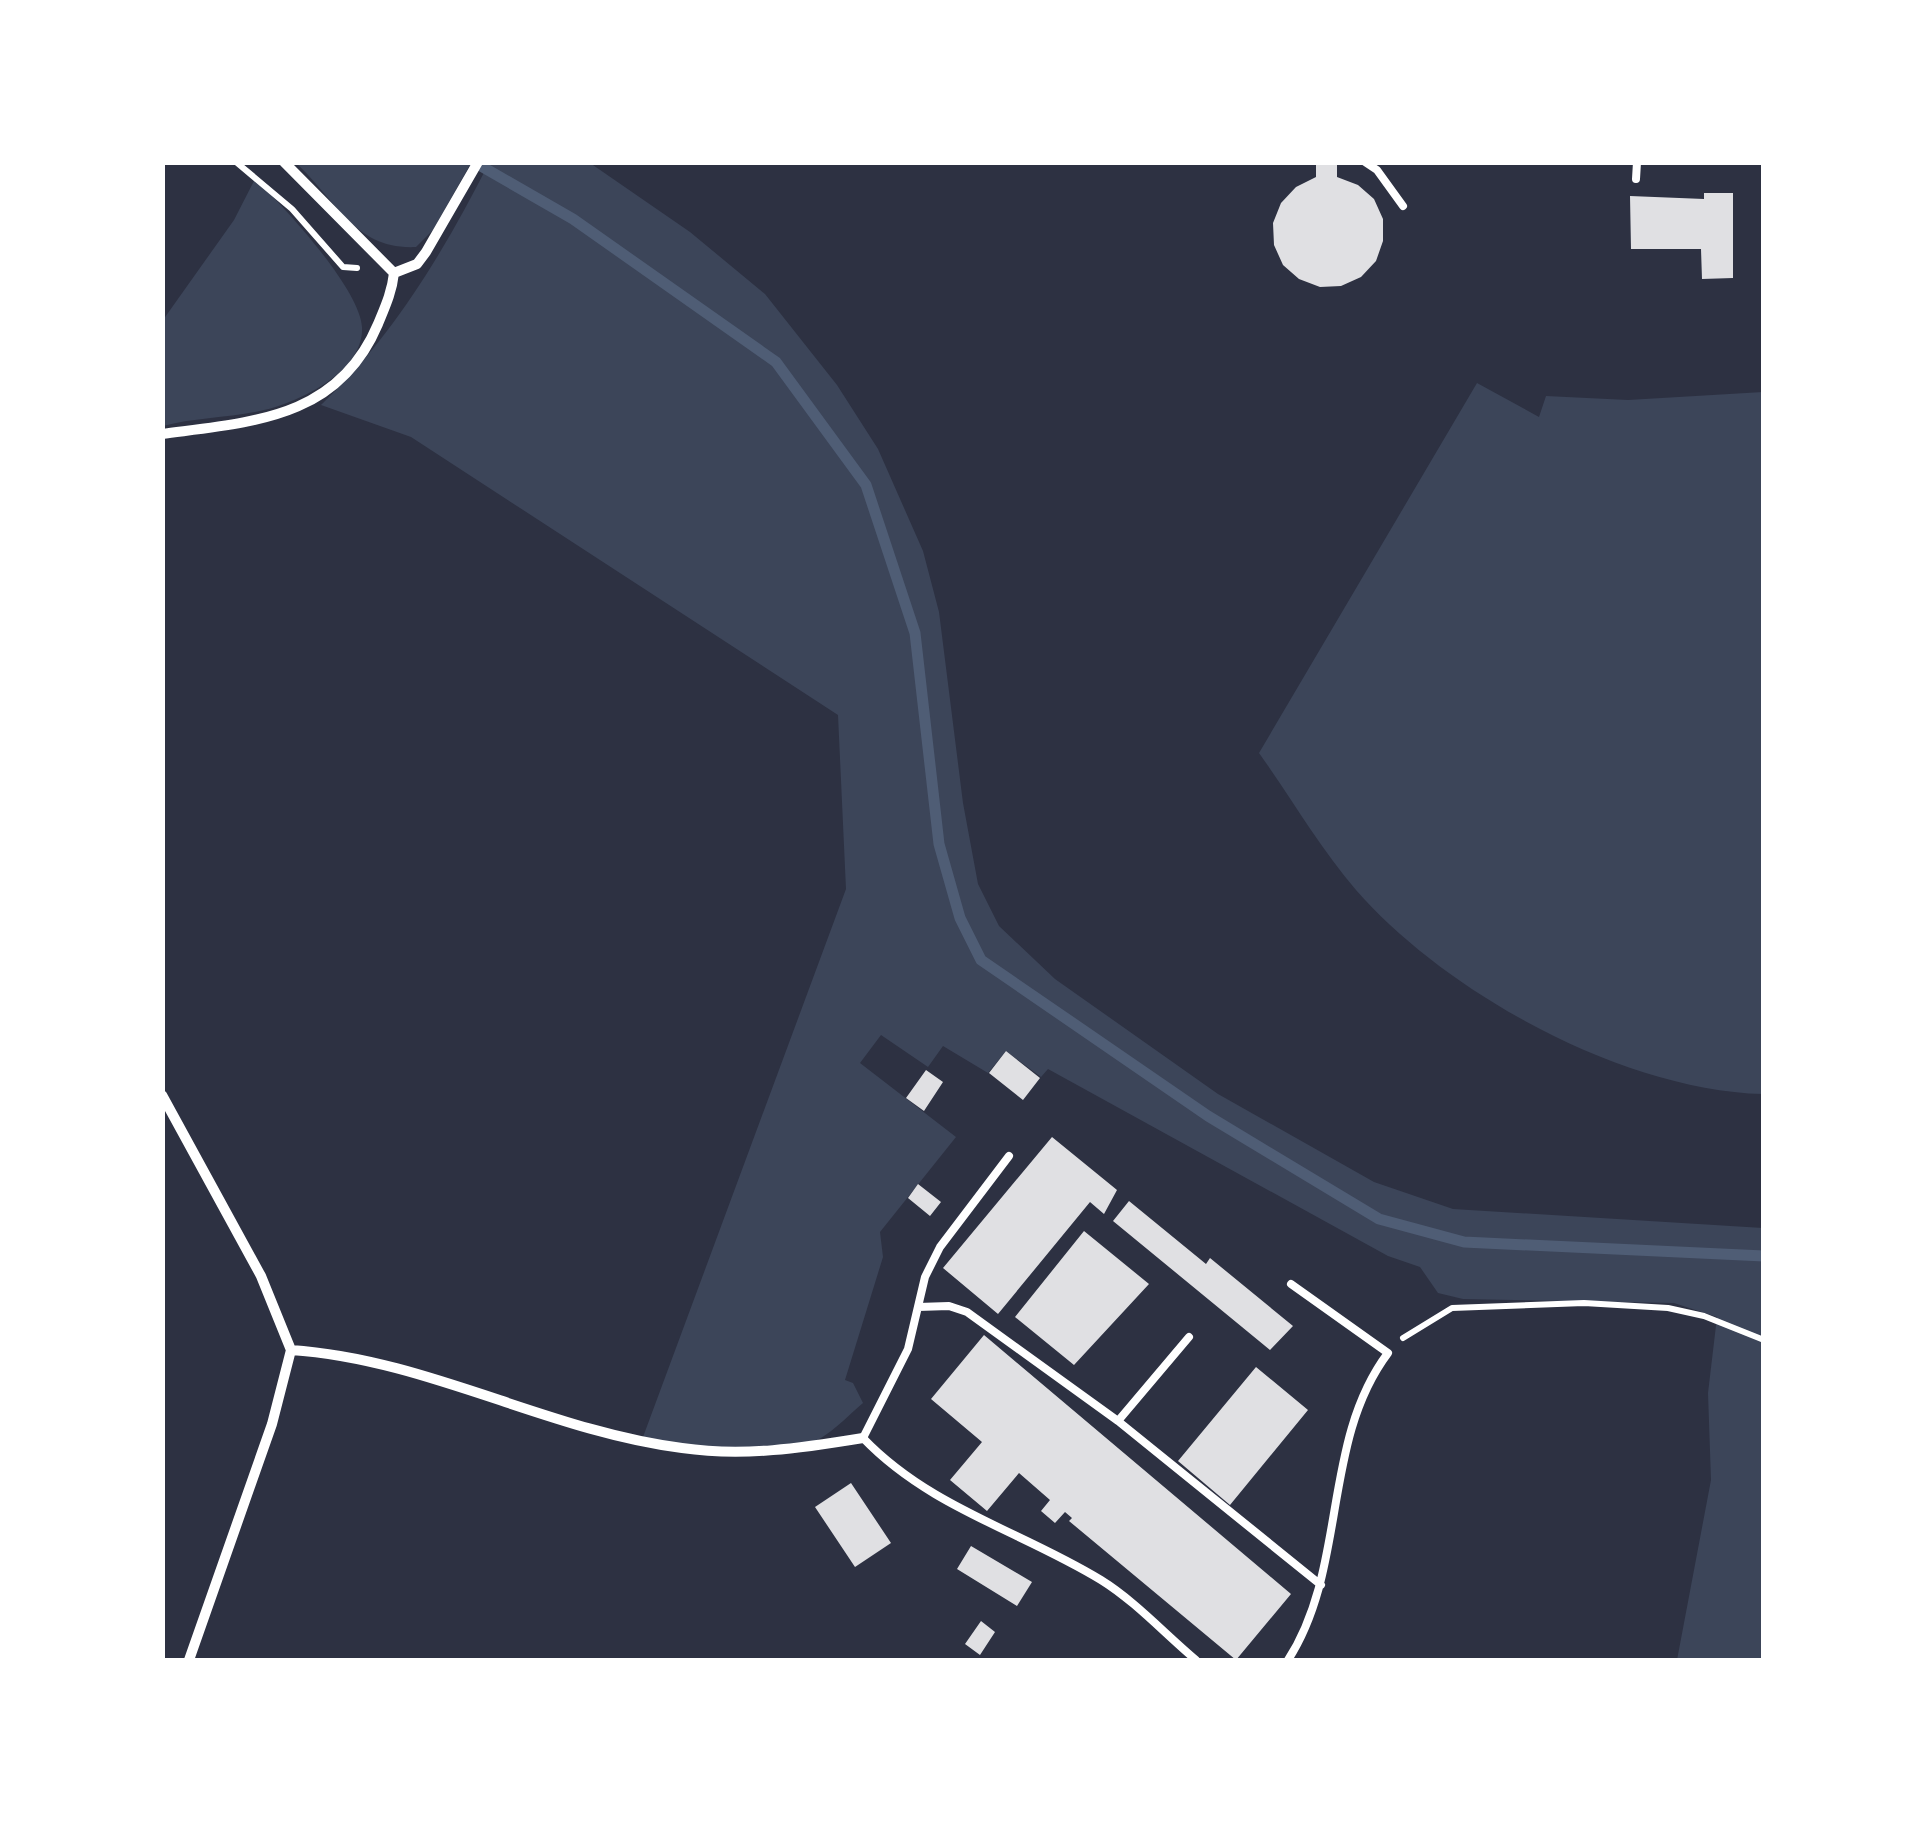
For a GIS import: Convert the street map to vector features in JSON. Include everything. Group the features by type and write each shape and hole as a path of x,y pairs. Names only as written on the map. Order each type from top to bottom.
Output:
{"street":[{"path":"284,162 394,273"},
{"path":"394,273 416,264 478,162"},
{"path":"162,434 278,415 317,398 350,373 365,350 392,290 394,273"},
{"path":"162,1095 261,1276 291,1350 272,1424 189,1660"},
{"path":"291,1350 388,1364 584,1427 678,1448 736,1454 864,1438"}],"lane":[{"path":"1366,162 1377,170 1403,206"},
{"path":"1636,179 1637,162"},
{"path":"1008,1156 940,1248 925,1277 908,1349 864,1438 938,1500 1104,1581 1196,1660"},
{"path":"1288,1660 1316,1611 1351,1428 1370,1377 1388,1353 1291,1284"},
{"path":"918,1307 949,1306 967,1312 1118,1422 1321,1585"},
{"path":"1118,1422 1189,1336"}],"path":[{"path":"1388,1353 1438,1312 1480,1304 1668,1308 1704,1316 1764,1340"}],"shaded area":[{"path":"296,163 471,163 433,230 416,247 395,246 362,232"},
{"path":"489,163 590,163 690,232 765,294 837,385 878,449 923,551 939,612 963,803 978,884 999,926 1055,979 1218,1094 1374,1182 1453,1209 1763,1228 1763,1660 1677,1660 1711,1480 1708,1393 1717,1317 1674,1303 1463,1299 1438,1293 1420,1267 1388,1256 1048,1069 1041,1077 1006,1051 988,1073 943,1046 928,1067 881,1035 860,1063 956,1137 880,1232 883,1257 845,1380 853,1383 863,1403 821,1438 782,1449 734,1450 643,1437 846,889 838,715 411,437 321,405 371,351 415,292"},
{"path":"255,179 335,270 358,311 360,341 355,354 335,376 296,399 256,412 163,426 163,320 234,220"},
{"path":"1477,383 1539,417 1546,396 1628,400 1763,392 1763,1094 1709,1088 1653,1075 1541,1030 1488,999 1438,965 1356,890 1259,753"}],"building":[{"path":"1316,163 1337,163 1337,177 1358,185 1374,199 1383,219 1383,241 1376,261 1361,277 1341,286 1320,287 1299,279 1283,265 1274,245 1273,223 1281,203 1296,187 1316,177"},
{"path":"1704,193 1733,193 1733,278 1702,279 1701,249 1631,249 1630,196 1704,199"},
{"path":"1006,1051 1040,1078 1023,1100 989,1073"},
{"path":"926,1070 943,1082 924,1111 906,1098"},
{"path":"1052,1137 1117,1190 1104,1214 1090,1202 998,1314 943,1268"},
{"path":"918,1184 941,1202 930,1216 908,1198"},
{"path":"1129,1201 1206,1264 1210,1258 1293,1326 1270,1350 1113,1221"},
{"path":"1084,1231 1149,1284 1074,1365 1015,1317"},
{"path":"984,1335 1291,1594 1236,1660 1069,1521 1072,1518 1065,1512 1055,1523 1041,1511 1050,1500 1019,1473 987,1511 950,1480 982,1442 931,1399"},
{"path":"1256,1367 1308,1410 1230,1505 1178,1461"},
{"path":"851,1483 891,1543 855,1567 815,1507"},
{"path":"971,1546 1032,1582 1017,1606 957,1569"},
{"path":"981,1621 995,1632 980,1655 965,1644"}],"waterway":[{"path":"474,162 573,219 776,362 866,485 915,633 939,844 960,918 981,960 1208,1116 1379,1219 1464,1242 1764,1256"}]}
